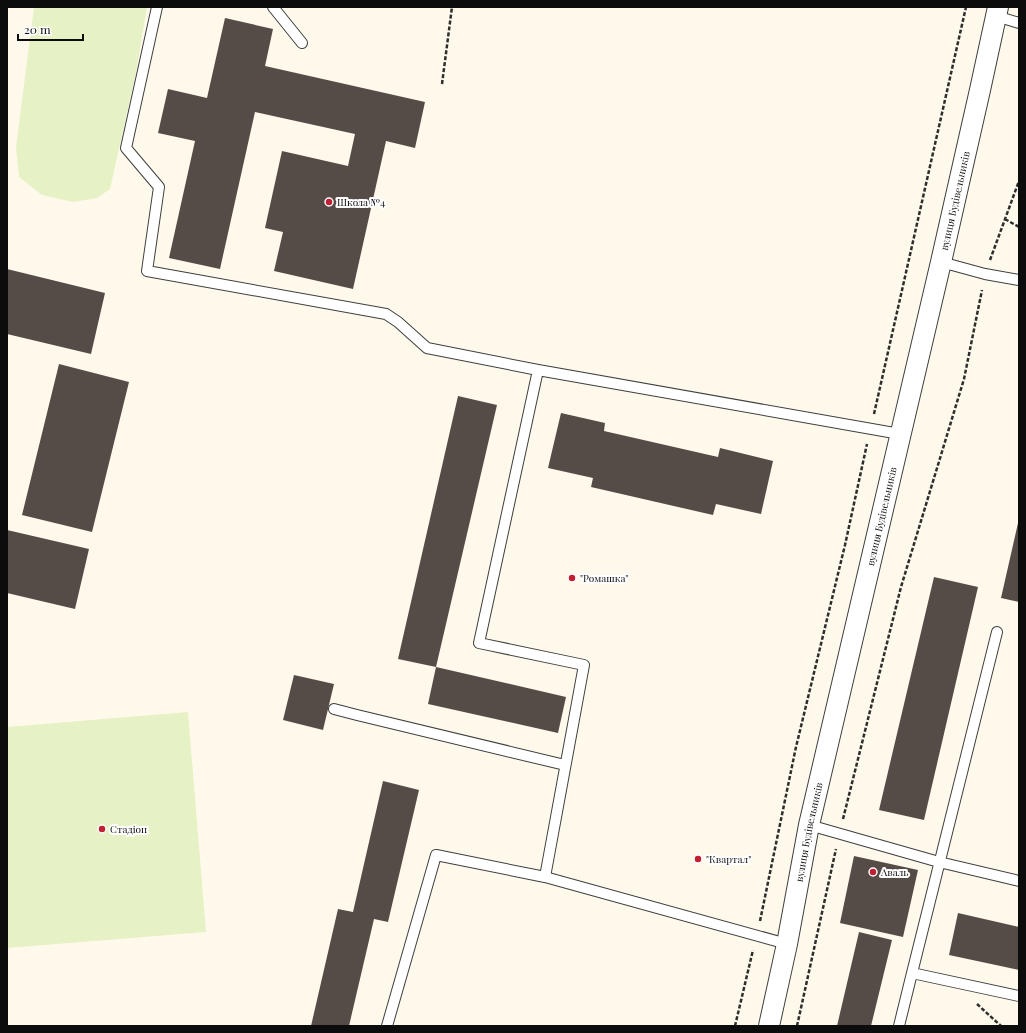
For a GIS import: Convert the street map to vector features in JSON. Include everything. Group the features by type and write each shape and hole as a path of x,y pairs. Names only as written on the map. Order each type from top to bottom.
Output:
{"street":[{"name":"вулиця Будівельників","path":"769,1026 787,944 809,826 941,262 997,12"}],"lane":[{"path":"157,7 126,148 159,187 147,271 386,314 398,322 427,348 538,370 900,434"},
{"path":"273,7 302,42"},
{"path":"997,12 1019,22"},
{"path":"941,262 985,274 1019,280"},
{"path":"538,370 479,643 584,665 545,877"},
{"path":"899,1026 997,632"},
{"path":"334,709 565,765"},
{"path":"809,826 939,862 1019,881"},
{"path":"386,1026 436,855 545,877 787,944"},
{"path":"912,973 1019,996"}],"path":[{"path":"442,84 452,7"},
{"path":"734,1026 757,936 796,747 845,545 966,7"},
{"path":"797,1026 840,834 901,587 964,379 985,274 1019,181"},
{"path":"1005,219 1019,227"}],"green space":[{"path":"34,7 147,7 136,72 110,189 97,198 73,202 42,195 19,177 16,147"},
{"name":"Стадіон","path":"188,712 206,932 7,948 7,727"}],"building":[{"path":"225,18 273,29 265,66 425,102 415,148 386,141 353,289 274,271 283,232 265,228 282,151 348,166 355,134 255,112 220,269 169,258 195,141 158,133 168,89 207,98"},
{"path":"7,269 105,293 91,354 7,334"},
{"path":"59,364 129,382 92,532 22,515"},
{"path":"458,396 497,405 436,667 398,659"},
{"path":"561,413 605,423 604,431 718,457 720,448 773,461 761,514 716,504 713,515 591,487 593,478 548,468"},
{"path":"1019,523 1019,602 1001,598"},
{"path":"7,530 89,549 75,609 7,593"},
{"path":"934,577 978,587 924,820 879,810"},
{"path":"436,667 566,697 558,733 428,704"},
{"path":"294,675 334,684 323,730 283,720"},
{"path":"383,781 419,790 388,922 374,919 349,1026 311,1026 338,909 353,912"},
{"path":"854,856 918,870 903,937 840,923"},
{"path":"958,913 1019,927 1019,970 949,955"},
{"path":"859,932 892,940 871,1026 837,1026"}],"place":[{"name":"Школа №4","path":"329,202"},
{"name":"\"Ромашка\"","path":"572,578"},
{"name":"Стадіон","path":"102,829"},
{"name":"\"Квартал\"","path":"698,859"},
{"name":"Аваль","path":"873,872"}]}
